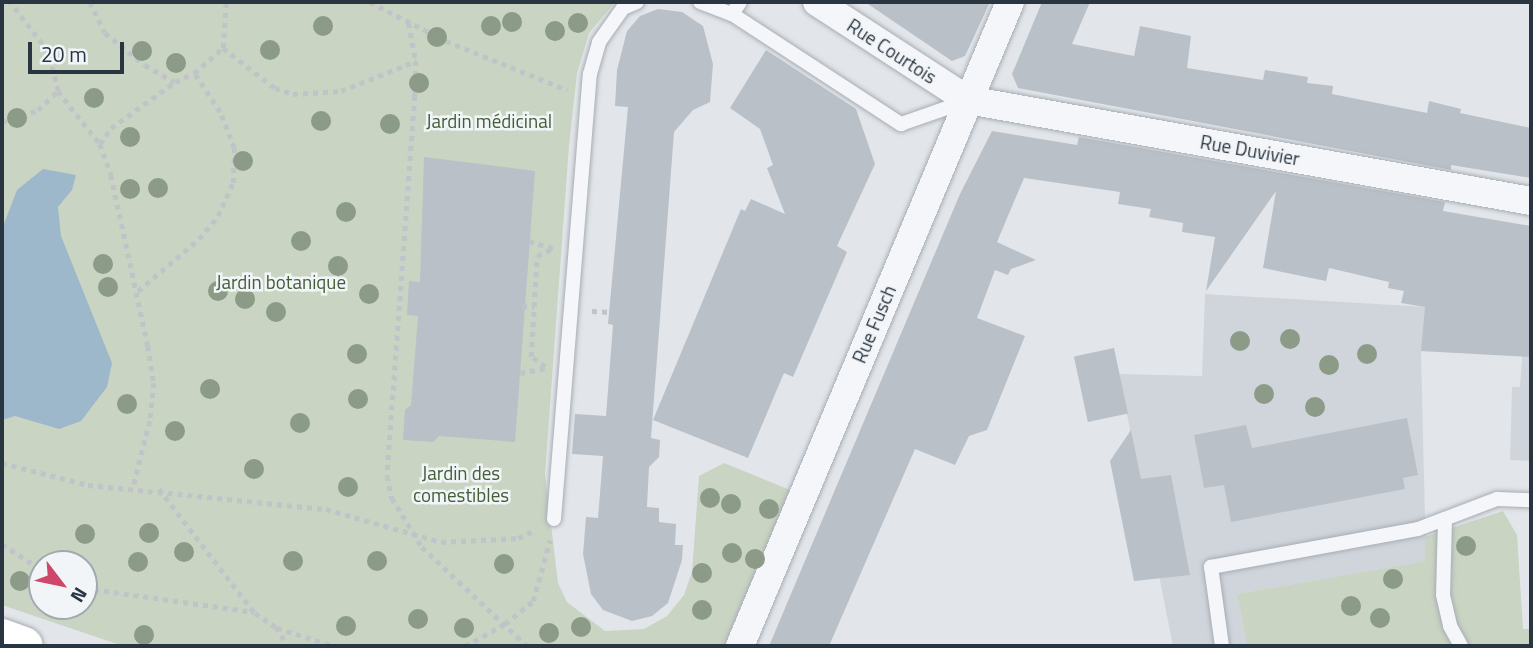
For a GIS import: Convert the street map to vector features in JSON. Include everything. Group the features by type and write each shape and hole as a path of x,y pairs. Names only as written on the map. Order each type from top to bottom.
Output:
{"street":[{"name":"Rue Courtois","path":"817,2 968,100"},
{"name":"Rue Fusch","path":"740,646 1010,2"},
{"name":"Rue Duvivier","path":"968,100 1531,201"},
{"path":"2,638 24,646"}],"lane":[{"path":"554,519 587,98 599,42 623,8 637,2"},
{"path":"700,2 736,8 901,124 968,100"},
{"path":"1222,646 1210,567 1418,529 1497,499 1531,500"},
{"path":"1445,519 1443,595 1450,626 1461,646"}],"path":[{"path":"10,2 48,52 58,91 100,144 111,175 154,383 150,421 133,488"},
{"path":"90,2 106,33 175,82"},
{"path":"100,144 111,128 175,82 194,73 223,48 226,2"},
{"path":"370,2 409,23 587,98"},
{"path":"409,23 416,61 387,476 392,498 412,534 466,592 527,646"},
{"path":"223,48 275,88 293,94 341,90 416,61"},
{"path":"137,292 199,239 218,216 233,183 234,148 220,112 194,73"},
{"path":"2,122 38,110 58,91"},
{"path":"529,241 555,248"},
{"path":"555,248 555,257"},
{"path":"546,368 530,357 537,256 555,248"},
{"path":"522,306 534,307"},
{"path":"546,368 548,359"},
{"path":"520,373 546,368"},
{"path":"2,463 47,477 326,509 441,542 519,538 554,519"},
{"path":"159,489 255,612 276,627 334,646"},
{"path":"465,646 505,624 533,601 554,519"},
{"path":"2,544 28,561"},
{"path":"98,590 255,612"},
{"path":"276,627 288,646"}],"shaded area":[{"path":"1205,294 1531,313 1531,461 1510,460 1512,387 1520,387 1523,346 1506,355 1421,351 1426,561 1237,594 1247,646 1173,646 1119,374 1202,376"}],"green space":[{"name":"Jardin botanique","path":"2,2 615,2 589,33 577,73 569,146 545,474 558,583 567,602 605,631 644,629 667,616 684,595 692,572 699,476 724,463 790,490 724,646 123,646 46,620 98,620 98,550 28,550 28,614 2,605"},
{"path":"1503,511 1517,535 1523,629 1531,629 1531,646 1247,646 1237,594 1425,561 1425,537"}],"water":[{"path":"43,169 76,175 72,190 58,207 61,236 112,363 107,387 81,421 59,429 15,416 2,420 2,229 17,190"}],"building":[{"path":"865,2 990,2 965,56 952,61"},
{"path":"1042,2 1090,2 1072,44 1134,56 1140,26 1191,36 1187,68 1263,80 1265,70 1308,77 1307,83 1333,86 1332,94 1427,113 1429,101 1461,109 1460,113 1531,128 1531,178 1451,165 1451,170 1018,88 1012,74"},
{"path":"658,9 682,12 703,26 713,64 710,102 693,110 674,132 651,438 660,440 659,457 649,467 647,507 659,508 659,522 676,524 675,545 683,545 682,560 668,603 652,616 632,621 603,610 591,594 583,554 586,517 598,518 603,456 572,454 575,414 606,416 613,325 608,324 628,107 615,106 617,70 627,31 640,16"},
{"path":"766,50 856,109 875,164 837,246 847,252 793,377 784,373 748,458 653,420 741,209 745,211 751,199 785,214 767,168 773,165 760,129 730,108"},
{"path":"992,131 1077,145 1079,137 1445,202 1443,211 1531,226 1531,357 1421,351 1425,307 1401,303 1404,291 1388,288 1389,282 1329,268 1326,281 1263,268 1276,191 1206,291 1215,237 1182,232 1183,223 1149,217 1151,209 1118,204 1120,192 1024,178 997,242 1036,260 1011,269 1008,275 995,270 977,318 1025,336 987,430 969,436 955,465 915,449 829,646 769,646 960,194"},
{"path":"424,157 535,171 515,442 439,436 433,442 403,440 405,410 411,405 418,316 407,315 409,281 420,282"},
{"path":"1114,348 1128,414 1088,422 1074,357"},
{"path":"1407,418 1418,475 1403,478 1405,489 1231,522 1224,485 1204,488 1194,435 1246,425 1252,448"},
{"path":"1131,430 1141,479 1171,475 1190,575 1134,581 1110,461"}],"park label":[{"name":"Jardin médicinal","path":"489,121"},
{"name":"Jardin des comestibles","path":"461,484"}]}
